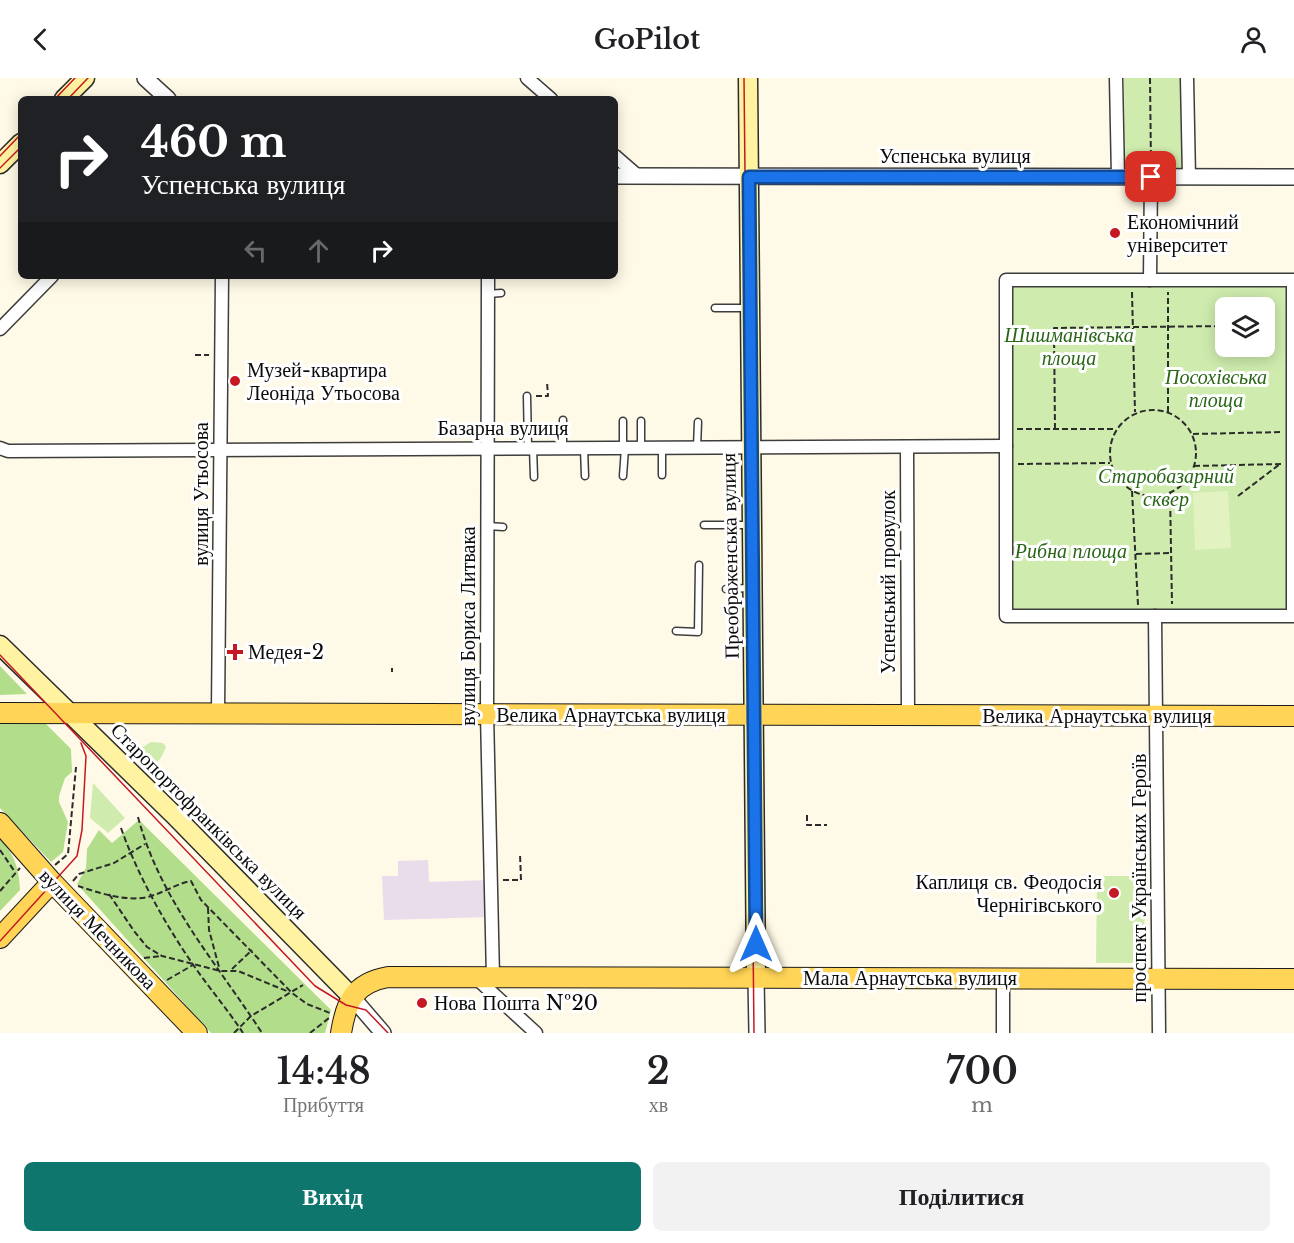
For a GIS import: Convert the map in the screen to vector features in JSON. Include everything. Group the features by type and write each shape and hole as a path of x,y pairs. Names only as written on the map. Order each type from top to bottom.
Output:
{"main road":[{"path":"67,96 85,78"},
{"name":"Преображенська вулиця","path":"748,78 756,979"},
{"path":"0,164 18,146"},
{"name":"Старопортофранківська вулиця","path":"0,645 173,814 352,997"},
{"name":"Велика Арнаутська вулиця","path":"0,713 1294,716"},
{"name":"вулиця Мечникова","path":"0,823 30,857 54,873 154,988 197,1033"},
{"path":"0,938 54,873"},
{"name":"Мала Арнаутська вулиця","path":"352,997 370,982 388,977 1294,979"},
{"path":"341,1033 346,1005 352,997"}],"street":[{"path":"145,78 165,96"},
{"path":"527,78 548,96"},
{"path":"1116,78 1118,177"},
{"path":"1187,78 1189,177"},
{"path":"618,159 638,176"},
{"name":"Успенська вулиця","path":"618,176 1294,177"},
{"path":"1150,280 1151,177"},
{"path":"0,329 49,279"},
{"name":"вулиця Утьосова","path":"218,712 222,279"},
{"name":"вулиця Бориса Литвака","path":"484,977 491,880 487,714 493,563 488,526 488,279"},
{"path":"1006,280 1150,280 1293,280 1293,616 1006,616 1006,280"},
{"name":"Базарна вулиця","path":"0,448 8,451 220,448 1006,446"},
{"name":"Успенський провулок","path":"907,447 908,716"},
{"name":"проспект Українських Героїв","path":"1155,616 1158,716 1159,1033"},
{"path":"484,977 536,1033"},
{"path":"1003,977 1003,1033"},
{"name":"Преображенська вулиця","path":"756,979 757,1033"},
{"name":"Старопортофранківська вулиця","path":"352,997 383,1033"}],"lane":[{"path":"488,294 501,293"},
{"path":"715,308 750,308"},
{"path":"527,396 534,477"},
{"path":"563,420 563,447"},
{"path":"623,421 623,476"},
{"path":"641,421 641,448"},
{"path":"698,422 698,448"},
{"path":"584,448 585,476"},
{"path":"662,448 662,475"},
{"path":"704,525 752,525"},
{"path":"488,526 503,526"},
{"path":"676,632 698,632 702,588 699,564"},
{"path":"726,589 753,588"}],"path":[{"path":"1150,78 1151,177"},
{"path":"1131,280 1135,413"},
{"path":"1168,280 1168,412"},
{"path":"1055,429 1054,328 1215,326"},
{"path":"195,355 221,354"},
{"path":"527,396 548,396 547,382"},
{"path":"1151,409 1168,412 1186,425 1196,445 1194,466 1189,478 1170,493 1157,496 1132,491 1115,475 1110,463 1111,440 1116,429 1135,413 1151,409"},
{"path":"1006,429 1116,429"},
{"path":"1192,434 1293,439"},
{"path":"1006,464 1110,463"},
{"path":"1238,496 1280,464"},
{"path":"1194,466 1293,464"},
{"path":"1132,491 1138,616"},
{"path":"1170,493 1173,616"},
{"path":"1136,554 1171,553"},
{"path":"54,873 68,854 76,767"},
{"path":"807,815 807,825 827,825"},
{"path":"138,817 145,844 165,889 185,924 262,1033"},
{"path":"121,828 130,853 152,896 193,965 243,1033"},
{"path":"145,844 98,870 79,874 70,883 109,894 138,898 152,896 190,881 208,908 292,993 307,1004 334,1014 310,1033"},
{"path":"0,850 15,874"},
{"path":"491,880 520,880 520,854"},
{"path":"0,891 30,857"},
{"path":"109,894 147,947 162,956 220,971 231,970 246,973 292,993"},
{"path":"208,908 209,930 220,971"},
{"path":"231,970 252,950"},
{"path":"154,988 193,965"},
{"path":"234,1033 251,1016 303,985"}],"shaded area":[{"path":"428,860 429,882 490,880 491,917 384,920 382,876 398,876 398,861"}],"green space":[{"path":"1124,78 1181,78 1182,174 1125,175"},
{"name":"Старобазарний сквер","path":"1006,280 1293,280 1293,616 1006,616"},
{"path":"1228,491 1231,548 1195,550 1193,493"},
{"path":"0,666 27,694 0,695"},
{"path":"0,722 44,722 71,749 72,772 65,778 59,796 59,802 68,822 63,852 51,862 0,808"},
{"path":"151,742 163,743 166,747 161,758 149,770 137,755 138,750"},
{"path":"93,783 125,818 108,833 90,818"},
{"path":"139,820 331,1010 325,1033 211,1033 77,884 86,868 87,849 99,830 112,843"},
{"path":"0,839 15,863 20,890 0,911"},
{"path":"1097,876 1145,876 1144,963 1096,963"}],"tram line":[{"path":"58,96 75,78"},
{"path":"71,96 88,78"},
{"path":"744,78 754,1033"},
{"path":"0,156 18,137"},
{"path":"0,168 18,150"},
{"path":"0,655 315,986 346,1005 366,1010 388,1033"},
{"path":"0,941 77,856 82,830 86,756 81,743"}],"place":[{"name":"Економічний університет","path":"1115,233"},
{"name":"Музей-квартира Леоніда Утьосова","path":"235,381"},
{"name":"Медея-2","path":"235,652"},
{"name":"Каплиця св. Феодосія Чернігівського","path":"1114,893"},
{"name":"Нова Пошта №20","path":"422,1003"}],"route":[{"path":"756,944 749,177 1151,177"}],"park label":[{"name":"Шишманівська площа","path":"1069,346"},
{"name":"Посохівська площа","path":"1216,388"},
{"name":"Рибна площа","path":"1071,551"}]}
